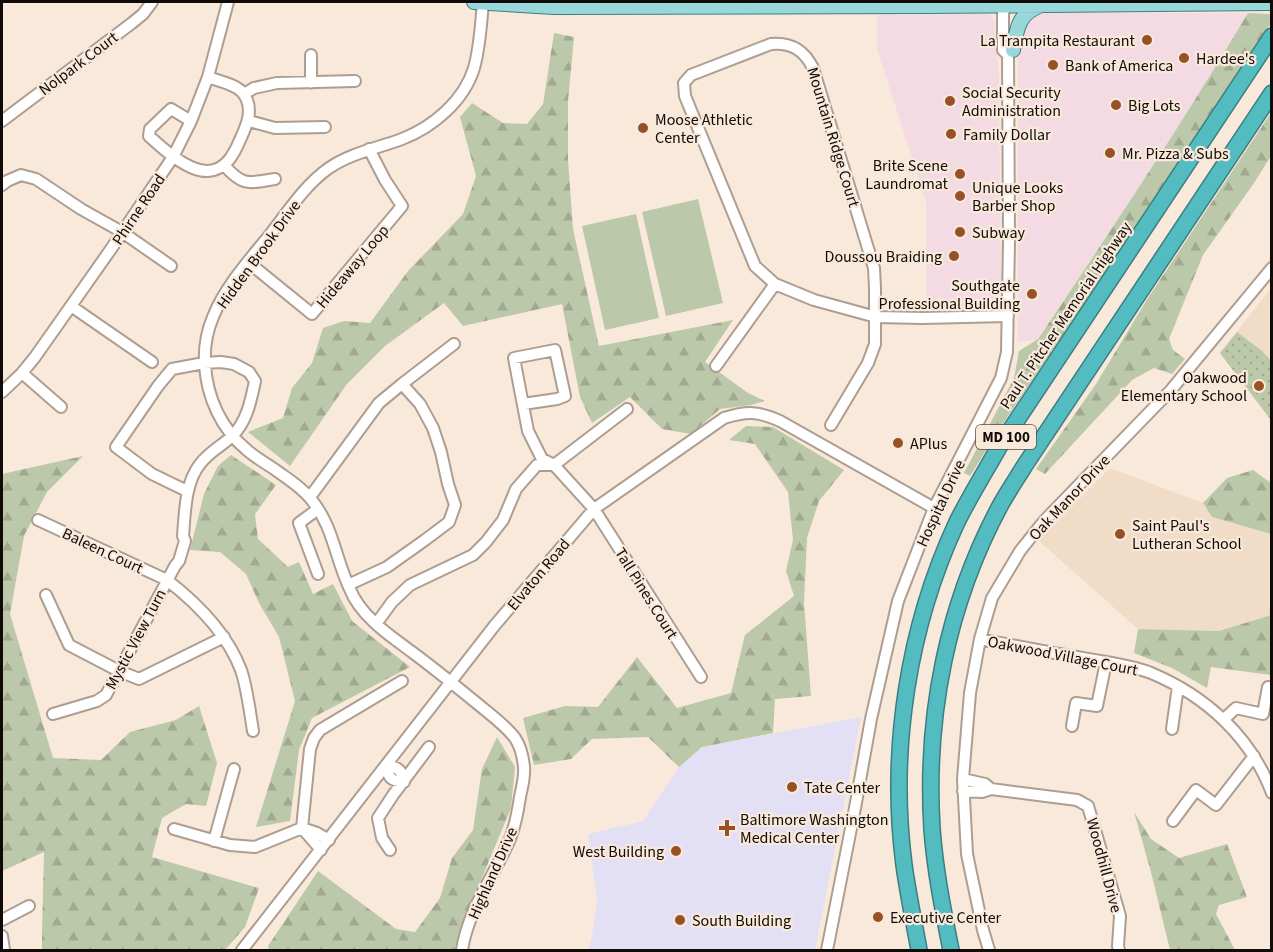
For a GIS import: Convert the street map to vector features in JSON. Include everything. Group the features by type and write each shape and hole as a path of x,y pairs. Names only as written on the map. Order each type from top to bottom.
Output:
{"highway":[{"name":"Paul T. Pitcher Memorial Highway","path":"917,951 904,864 899,779 907,685 916,641 940,563 972,493 999,447 1272,36"},
{"name":"MD 100","path":"951,951 935,860 930,777 938,687 958,604 1002,503 1025,465 1272,93"},
{"path":"930,777 938,859 957,951"}],"main road":[{"path":"480,2 554,7 1272,3"},
{"path":"1010,53 1017,26 1026,13 1042,4"}],"street":[{"name":"Nolpark Court","path":"2,121 132,23 152,2"},
{"name":"Phirne Road","path":"2,392 35,357 173,157 191,121 208,77 228,2"},
{"name":"Hidden Brook Drive","path":"451,682 376,624 364,612 348,585 332,534 318,509 310,497 294,483 246,449 233,436 214,405 204,363 207,336 213,317 225,294 313,181 340,161 426,128 452,105 473,70 481,30 480,2"},
{"name":"Hospital Drive","path":"827,951 871,719 898,601 934,508 1001,378 1007,352 1010,53 1003,50 1003,14 1006,3"},
{"name":"Mountain Ridge Court","path":"775,284 755,266 685,96 684,83 691,75 771,44 784,43 807,57 813,68 874,268 876,317"},
{"path":"310,55 311,83"},
{"path":"191,121 171,109 150,129 149,136 173,157 201,171 224,165 233,155 249,121 249,110 244,94 236,87 208,77"},
{"path":"244,94 265,85 355,81"},
{"path":"249,121 275,128 325,127"},
{"name":"Hideaway Loop","path":"248,262 312,314 402,206 369,149"},
{"path":"224,165 234,177 244,181 275,178"},
{"path":"2,185 21,176 36,179 81,209 122,232 171,266"},
{"name":"Oak Manor Drive","path":"989,951 977,907 967,854 963,779 970,693 980,639 992,598 1020,551 1044,520 1171,390 1272,268"},
{"path":"716,366 775,284 814,300 876,317 1008,316"},
{"path":"71,306 152,362"},
{"path":"831,425 868,363 875,344 876,317"},
{"path":"310,497 379,403 454,344"},
{"name":"Tall Pines Court","path":"523,404 565,396 555,350 514,358 528,431 542,459 554,465 594,509 701,677"},
{"path":"187,491 152,474 116,447 172,369 221,362 234,364 249,372 255,381 246,416 233,436"},
{"path":"22,373 61,407"},
{"path":"348,585 387,567 425,540 449,522 455,505 433,428 420,404 402,384"},
{"path":"376,624 392,602 410,585 473,555 503,520 516,489 537,465 554,465 627,409"},
{"name":"Elvaton Road","path":"242,951 495,626 594,509 724,418 751,412 780,421 934,508"},
{"name":"Mystic View Turn","path":"53,714 106,695 179,561 185,541 183,536 187,491 199,465 213,450 233,436"},
{"path":"318,509 299,523 318,574"},
{"name":"Baleen Court","path":"38,520 167,580 182,591 224,637 241,671 253,730"},
{"path":"46,596 69,645 139,679 224,637"},
{"name":"Oakwood Village Court","path":"980,639 1149,672 1178,686 1202,700 1224,719 1254,756 1272,793"},
{"path":"1072,726 1076,703 1097,706 1106,662"},
{"path":"321,850 302,828 310,749 314,738 320,730 402,681"},
{"name":"Highland Drive","path":"451,682 504,726 516,740 522,754 524,771 511,837 472,916 464,936 462,951"},
{"path":"1172,729 1178,686"},
{"path":"1224,719 1236,708 1263,714 1268,687"},
{"path":"390,850 382,838 378,818 429,747"},
{"path":"1173,821 1196,790 1216,805 1254,756"},
{"path":"386,765 388,775 395,781 404,782"},
{"path":"214,841 234,769"},
{"name":"Woodhill Drive","path":"963,779 985,784 991,789"},
{"name":"Woodhill Drive","path":"963,791 982,792 991,789 1077,800 1088,806 1120,916 1119,951"},
{"path":"174,829 230,845 255,847 302,828 328,840"},
{"path":"2,920 28,906"},
{"path":"2,936 4,951"}],"shaded area":[{"path":"1248,13 1123,212 1037,339 1018,342 1018,39 1023,25 1036,14"},
{"path":"990,14 994,20 999,78 1001,301 994,310 926,309 926,201 877,49 877,15"},
{"name":"Oakwood Elementary School","path":"1271,288 1271,420 1220,353"},
{"path":"1110,468 1203,503 1212,517 1271,534 1271,615 1219,631 1138,629 1038,540"},
{"name":"Baltimore Washington Medical Center","path":"861,717 815,950 588,950 597,901 588,834 643,821 679,767 702,747"}],"green space":[{"path":"1248,13 1271,14 1271,23 970,476 964,473 1014,378 1019,351 1038,339 1172,137"},
{"path":"554,33 574,37 568,101 568,160 573,229 599,346 733,320 705,362 748,393 765,401 720,409 691,434 662,429 630,397 592,423 580,397 562,304 463,326 444,303 385,346 347,384 290,466 248,432 283,418 292,388 312,363 323,328 344,321 370,323 408,271 463,214 476,176 460,117 472,103 503,123 527,124 543,104"},
{"path":"1271,113 1271,156 1203,255 1169,339 1173,350 1185,359 1172,374 1154,368 1132,380 1045,474 1036,469 1096,384 1146,301"},
{"path":"698,199 723,303 666,316 642,212"},
{"path":"636,214 659,318 605,330 582,226"},
{"name":"Oakwood Elementary School","path":"1237,332 1271,361 1271,420 1220,353"},
{"path":"746,426 773,427 844,470 819,501 807,538 804,603 811,696 775,699 773,733 702,747 679,767 648,737 592,739 571,759 534,765 523,718 565,706 598,707 637,657 677,708 731,693 745,635 794,596 786,571 793,540 788,492 755,444 729,440"},
{"path":"231,455 276,485 255,514 258,539 288,567 299,562 313,594 333,584 352,621 410,667 312,718 299,750 290,821 256,827 295,701 279,637 259,603 246,574 220,552 190,550 204,494 218,466"},
{"path":"83,456 47,492 24,536 10,614 53,758 101,760 130,732 176,720 199,706 217,763 206,806 186,804 162,818 152,857 259,888 245,927 225,950 42,950 44,852 2,871 2,474"},
{"path":"1253,470 1271,483 1271,534 1212,517 1203,503 1227,478"},
{"path":"1271,615 1271,675 1211,667 1207,688 1172,668 1134,653 1138,629 1219,631"},
{"path":"497,737 515,767 511,808 459,933 456,950 269,950 268,946 318,871 396,929 415,932 440,898 452,858 473,830 482,769"},
{"path":"1134,812 1151,839 1179,858 1227,844 1247,897 1219,905 1216,914 1235,950 1170,950"}],"place":[{"name":"La Trampita Restaurant","path":"1147,40"},
{"name":"Hardee's","path":"1184,58"},
{"name":"Bank of America","path":"1053,65"},
{"name":"Social Security Administration","path":"950,101"},
{"name":"Big Lots","path":"1116,105"},
{"name":"Moose Athletic Center","path":"643,128"},
{"name":"Family Dollar","path":"951,134"},
{"name":"Mr. Pizza & Subs","path":"1110,153"},
{"name":"Brite Scene Laundromat","path":"960,174"},
{"name":"Unique Looks Barber Shop","path":"960,196"},
{"name":"Subway","path":"960,232"},
{"name":"Doussou Braiding","path":"954,256"},
{"name":"Southgate Professional Building","path":"1032,294"},
{"name":"Oakwood Elementary School","path":"1259,386"},
{"name":"APlus","path":"898,443"},
{"name":"Saint Paul's Lutheran School","path":"1120,534"},
{"name":"Tate Center","path":"792,787"},
{"name":"Baltimore Washington Medical Center","path":"727,828"},
{"name":"West Building","path":"676,851"},
{"name":"Executive Center","path":"878,917"},
{"name":"South Building","path":"680,920"}]}
